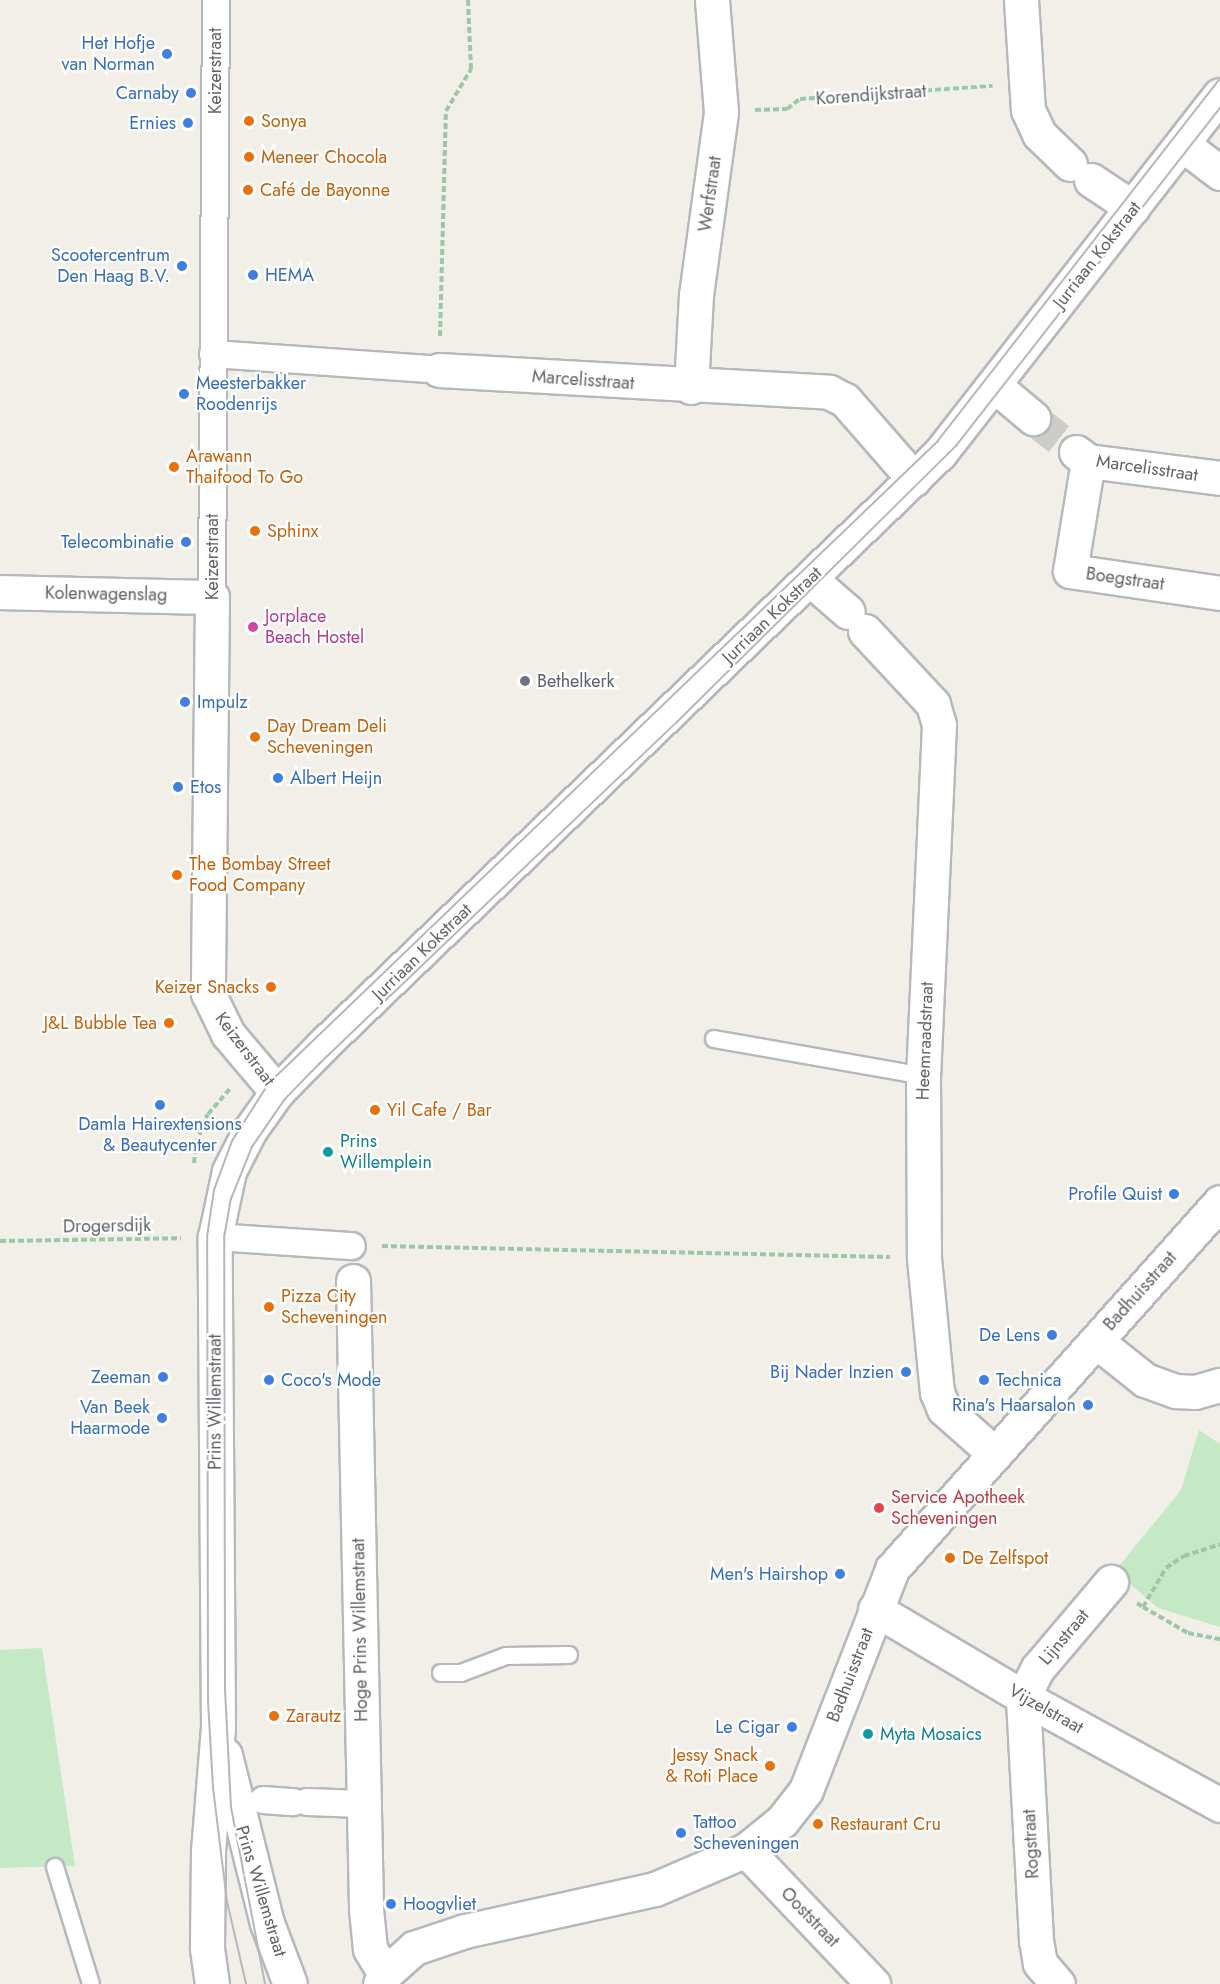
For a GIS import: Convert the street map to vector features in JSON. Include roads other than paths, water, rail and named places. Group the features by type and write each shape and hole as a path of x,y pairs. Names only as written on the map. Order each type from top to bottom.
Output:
{"street":[{"name":"Keizerstraat","path":"216,0 208,993 216,1016 228,1034 277,1092"},
{"name":"Werfstraat","path":"691,387 696,295 721,112 712,0"},
{"path":"1021,0 1024,84 1032,123 1048,145 1081,172 1133,208"},
{"name":"Jurriaan Kokstraat","path":"277,1092 914,480 995,387 1220,95"},
{"path":"1182,144 1220,173"},
{"name":"Marcelisstraat","path":"213,354 691,387 838,394 914,480"},
{"path":"995,387 1033,418"},
{"name":"Marcelisstraat","path":"1082,456 1220,478"},
{"name":"Boegstraat","path":"1082,456 1070,571 1220,593"},
{"name":"Heemraadstraat","path":"810,579 856,621 933,705 939,725 923,1076 924,1258 938,1392 944,1409 995,1454"},
{"name":"Kolenwagenslag","path":"0,592 212,597"},
{"name":"Prins Willemstraat","path":"212,1984 207,1947 207,1851 218,1727 215,1237 229,1171 250,1130 277,1092"},
{"name":"Badhuisstraat","path":"383,1979 414,1948 465,1931 655,1889 746,1850 782,1821 806,1790 875,1609 890,1575 903,1555 1220,1202"},
{"path":"215,1237 352,1246"},
{"name":"Hoge Prins Willemstraat","path":"353,1281 367,1677 362,1761 366,1909 369,1949 383,1979"},
{"path":"1096,1341 1144,1380 1176,1391 1195,1392 1220,1385"},
{"name":"Lijnstraat","path":"1023,1697 1038,1668 1111,1582"},
{"name":"Vijzelstraat","path":"875,1609 1023,1697 1220,1805"},
{"name":"Rogstraat","path":"1023,1697 1036,1940 1040,1962 1058,1984"},
{"name":"Prins Willemstraat","path":"218,1727 267,1923 291,1984"},
{"path":"263,1800 362,1804"},
{"name":"Ooststraat","path":"746,1850 873,1984"}],"lane":[{"path":"714,1039 923,1076"},
{"path":"441,1673 461,1673 506,1656 569,1655"},
{"path":"55,1867 91,1984"}],"tunnel":[{"path":"1033,418 1076,452"}],"tram line":[{"path":"246,1984 227,1902 213,1788 208,1700 207,1237 214,1190 232,1141 269,1083 937,442 1220,79"},
{"path":"265,1984 231,1808 225,1689 224,1238 231,1199 252,1147 285,1099 319,1064 677,722 956,446 1220,108"}],"place":[{"name":"Het Hofje van Norman","path":"167,54"},
{"name":"Carnaby","path":"191,93"},
{"name":"Sonya","path":"249,121"},
{"name":"Ernies","path":"188,123"},
{"name":"Meneer Chocola","path":"249,157"},
{"name":"Café de Bayonne","path":"248,190"},
{"name":"Scootercentrum Den Haag B.V.","path":"182,266"},
{"name":"HEMA","path":"253,275"},
{"name":"Meesterbakker Roodenrijs","path":"184,394"},
{"name":"Arawann Thaifood To Go","path":"174,467"},
{"name":"Sphinx","path":"255,531"},
{"name":"Telecombinatie","path":"186,542"},
{"name":"Jorplace Beach Hostel","path":"253,627"},
{"name":"Bethelkerk","path":"525,681"},
{"name":"Impulz","path":"185,702"},
{"name":"Day Dream Deli Scheveningen","path":"255,737"},
{"name":"Albert Heijn","path":"278,778"},
{"name":"Etos","path":"178,787"},
{"name":"The Bombay Street Food Company","path":"177,875"},
{"name":"Keizer Snacks","path":"271,987"},
{"name":"J&L Bubble Tea","path":"169,1023"},
{"name":"Damla Hairextensions & Beautycenter","path":"160,1105"},
{"name":"Yil Cafe / Bar","path":"375,1110"},
{"name":"Prins Willemplein","path":"328,1152"},
{"name":"Profile Quist","path":"1174,1194"},
{"name":"Pizza City Scheveningen","path":"269,1307"},
{"name":"De Lens","path":"1052,1335"},
{"name":"Bij Nader Inzien","path":"906,1372"},
{"name":"Zeeman","path":"163,1377"},
{"name":"Coco's Mode","path":"269,1380"},
{"name":"Technica","path":"984,1380"},
{"name":"Rina's Haarsalon","path":"1088,1405"},
{"name":"Van Beek Haarmode","path":"162,1418"},
{"name":"Service Apotheek Scheveningen","path":"879,1508"},
{"name":"De Zelfspot","path":"950,1558"},
{"name":"Men's Hairshop","path":"840,1574"},
{"name":"Zarautz","path":"274,1716"},
{"name":"Le Cigar","path":"792,1727"},
{"name":"Myta Mosaics","path":"868,1734"},
{"name":"Jessy Snack & Roti Place","path":"770,1766"},
{"name":"Restaurant Cru","path":"818,1824"},
{"name":"Tattoo Scheveningen","path":"681,1833"},
{"name":"Hoogvliet","path":"391,1904"}]}
